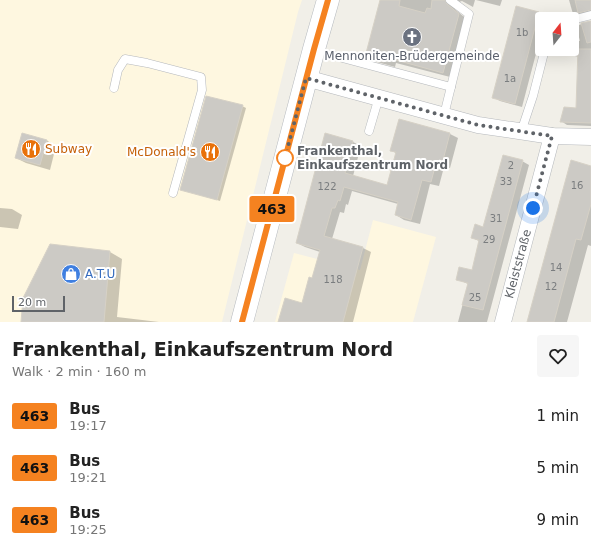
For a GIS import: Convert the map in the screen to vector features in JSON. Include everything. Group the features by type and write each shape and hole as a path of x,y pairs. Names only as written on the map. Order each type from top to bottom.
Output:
{"main road":[{"path":"242,322 328,0"}],"street":[{"path":"306,78 478,125 552,136 591,137"},
{"name":"Kleiststraße","path":"503,322 552,136"}],"lane":[{"path":"444,115 468,14 450,0"},
{"path":"579,18 591,15"},
{"path":"332,55 451,87"},
{"path":"521,132 533,96 543,56"},
{"path":"114,88 118,70 125,59 201,77 202,90 173,193"},
{"path":"369,131 379,97"}],"shaded area":[{"path":"0,0 302,0 222,322 0,322"},
{"path":"373,220 436,237 413,322 275,322 294,253 360,270"}],"building":[{"name":"Mennoniten-Brüdergemeinde","path":"380,0 400,0 399,6 425,13 427,8 431,9 432,0 445,0 447,4 459,14 443,73 385,57 384,62 365,57"},
{"path":"575,0 591,0 591,10 578,12"},
{"path":"516,6 539,12 535,12 535,27 515,104 492,98"},
{"path":"591,21 591,42 587,43 581,23"},
{"path":"579,49 591,49 591,123 560,122 564,107 576,108"},
{"name":"McDonald's","path":"206,96 243,105 217,200 180,190"},
{"path":"399,119 450,133 442,164 436,163 431,182 422,180 411,220 395,215 398,202 344,187 340,201 338,200 335,208 332,208 324,236 363,247 343,322 278,322 285,298 302,303 309,277 312,278 320,250 296,243 325,133 353,141 345,173 387,185 396,152 390,151"},
{"name":"Subway","path":"22,133 47,140 40,165 15,158"},
{"path":"503,155 523,160 483,310 462,305 468,283 456,280 459,267 472,270 479,240 471,238 475,224 483,227"},
{"path":"571,160 591,166 591,204 581,240 576,239 554,322 527,322"},
{"name":"A.T.U","path":"50,244 110,251 104,322 21,322 23,298"}],"bus line":[{"name":"463","path":"242,322 328,0"}],"place":[{"name":"Mennoniten-Brüdergemeinde","path":"412,37"},
{"name":"Subway","path":"31,149"},
{"name":"McDonald's","path":"210,152"},
{"name":"Frankenthal, Einkaufszentrum Nord","path":"285,158"},
{"name":"A.T.U","path":"71,274"}],"route":[{"path":"285,158 306,78 478,125 552,136 533,208"}]}
